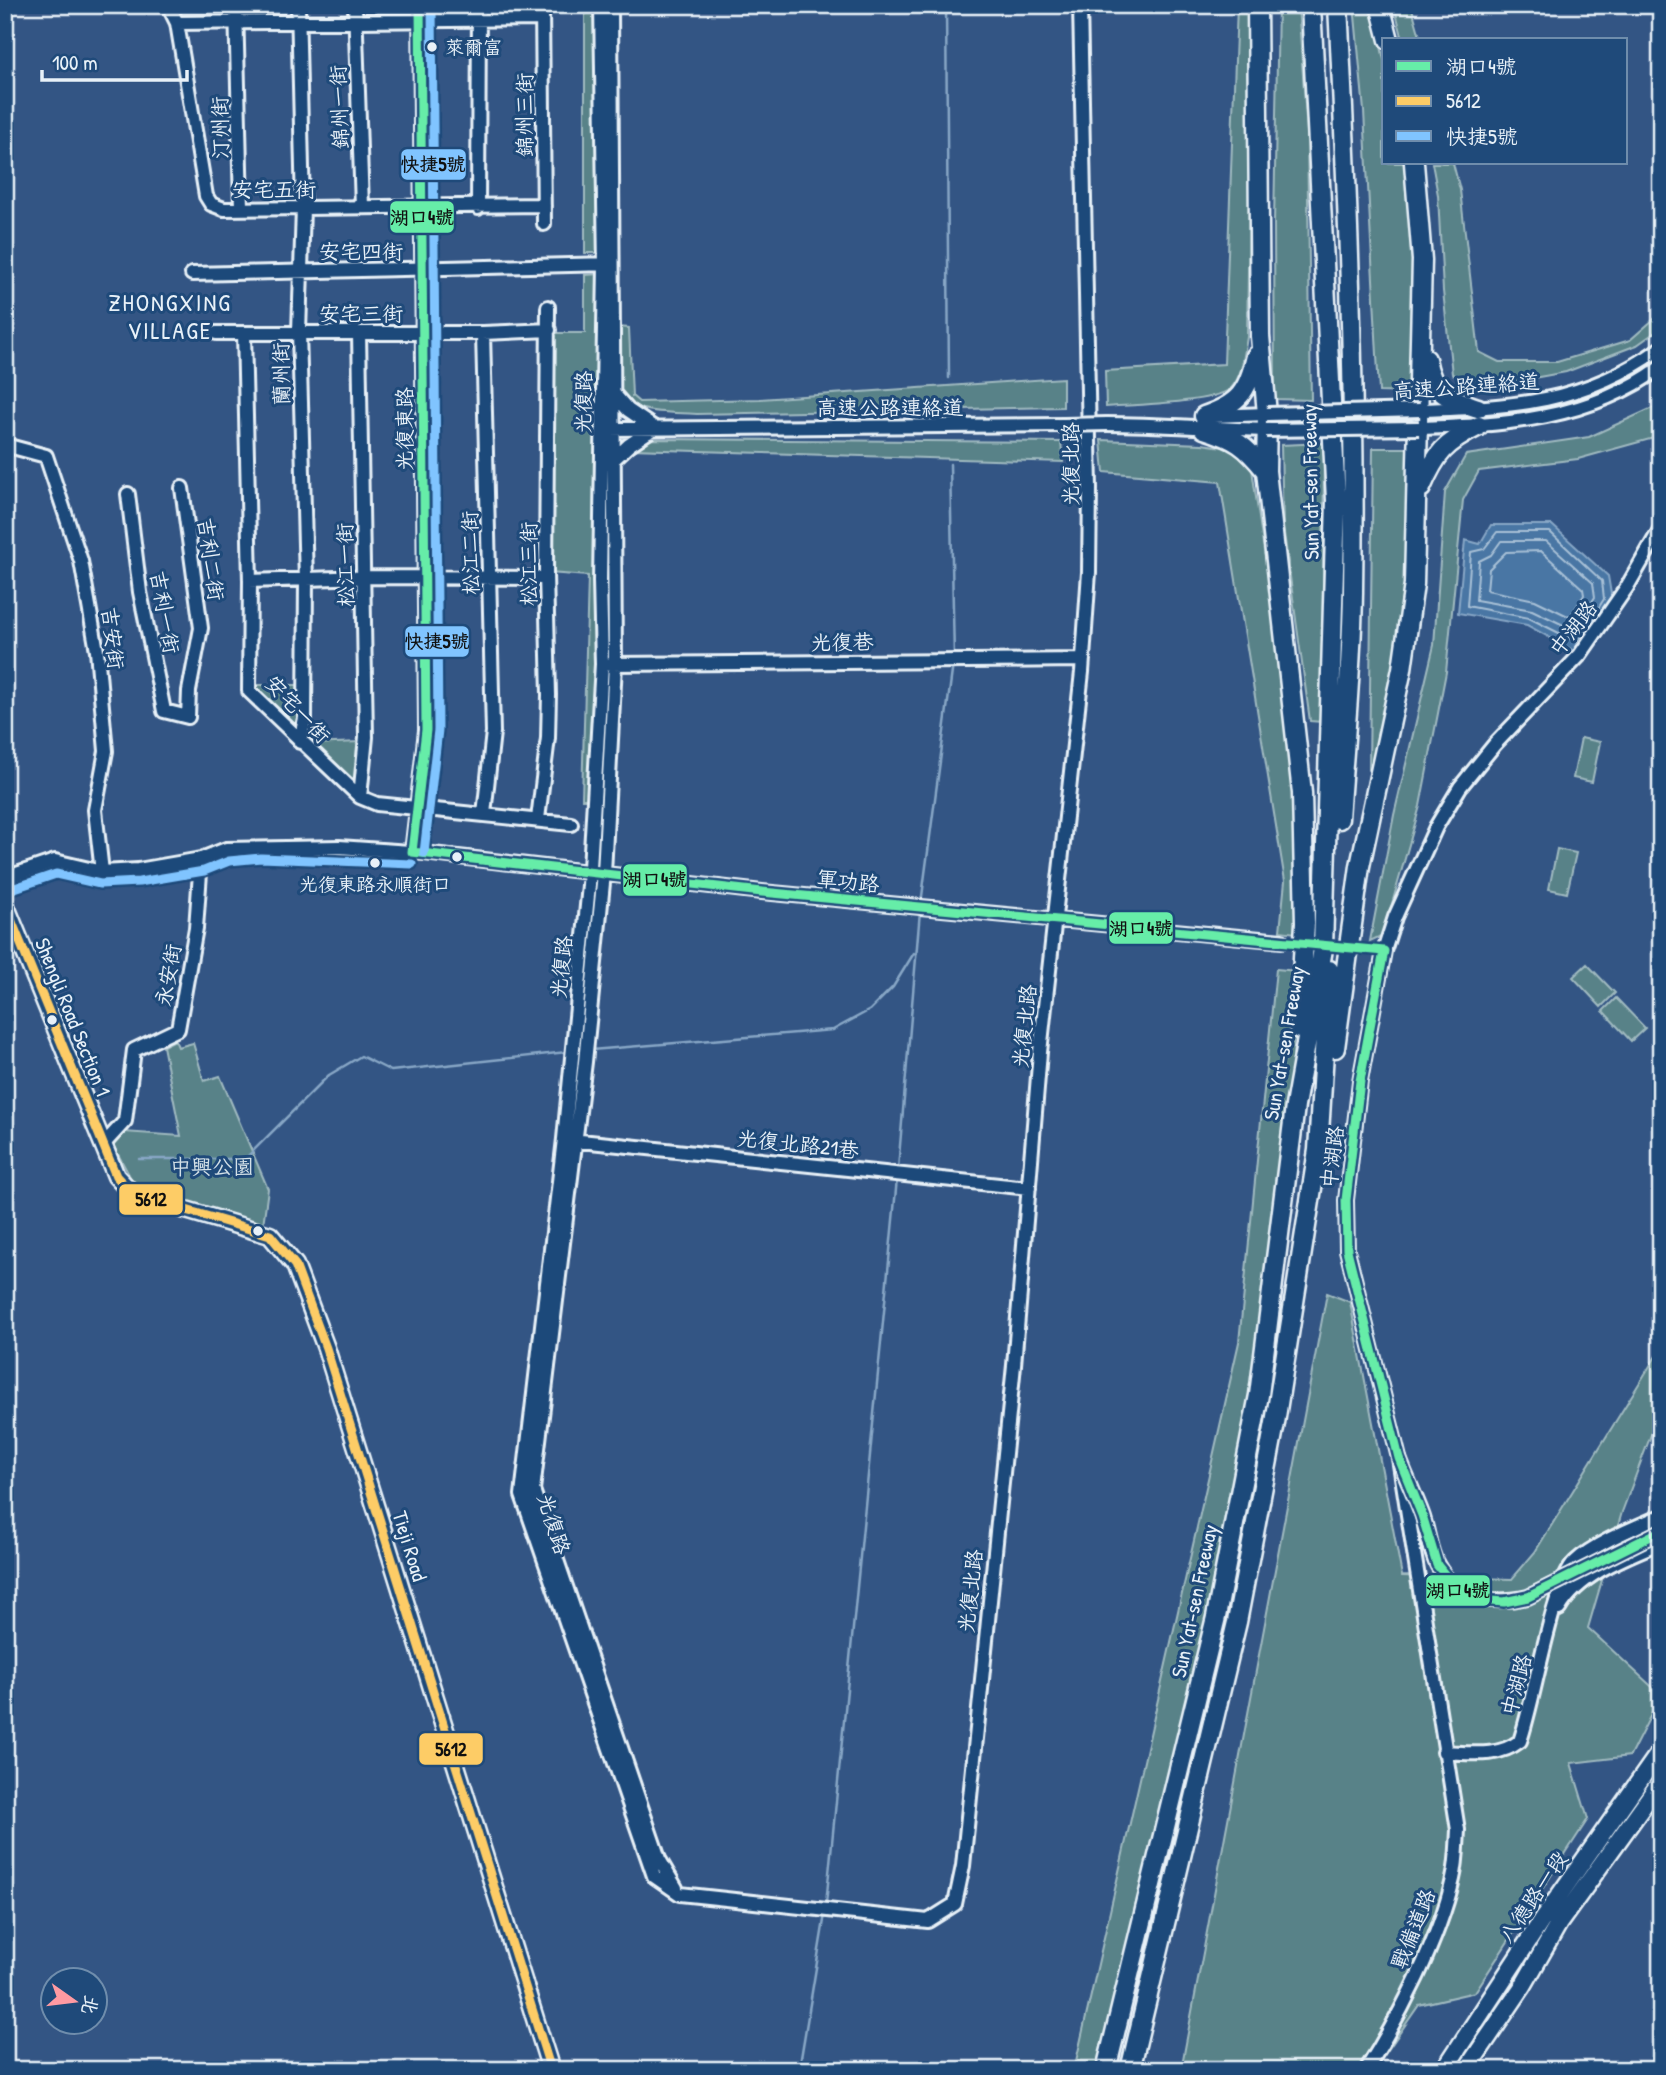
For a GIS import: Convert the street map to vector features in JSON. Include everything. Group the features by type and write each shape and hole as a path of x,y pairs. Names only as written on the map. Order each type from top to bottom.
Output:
{"highway":[{"path":"1257,5 1260,336 1266,422 1266,471 1302,793 1305,923 1295,1106"},
{"name":"Sun Yat-sen Freeway","path":"1106,2070 1219,1604 1259,1395 1295,1106 1323,949 1336,500 1311,5"},
{"name":"Sun Yat-sen Freeway","path":"1130,2070 1237,1622 1275,1423 1318,1150 1353,596 1350,233 1338,5"},
{"path":"1380,5 1388,38"},
{"path":"1318,1150 1360,866 1402,669 1414,583 1422,332 1422,260 1414,164"},
{"path":"1417,497 1433,460 1478,417 1441,395 1429,376 1422,332"},
{"path":"1260,336 1250,381 1226,408 1204,423 1240,443 1266,471"}],"main road":[{"name":"Shengli Road Section 1","path":"5,904 103,1145"},
{"name":"Tieji Road","path":"103,1145 116,1176 129,1190 149,1199 270,1235 295,1265 326,1348 551,2070"},
{"name":"八德路一段","path":"1444,2070 1544,1917 1661,1751"},
{"name":"八德路一段","path":"1466,2070 1523,1986 1559,1923 1661,1781"}],"street":[{"name":"安宅五街","path":"168,5 177,23 206,196 211,204 224,209 478,208 544,205"},
{"name":"汀州街","path":"236,5 241,208"},
{"name":"蘭州街","path":"298,5 303,208 299,332 306,580 305,718 300,742"},
{"name":"錦州一街","path":"355,5 362,207"},
{"name":"光復東路","path":"412,852 426,730 420,5"},
{"path":"478,208 479,5"},
{"name":"錦州三街","path":"542,5 544,224"},
{"name":"光復路","path":"601,5 614,394 608,429 613,460 604,873 585,1062 570,1140 522,1494 654,1876 680,1894 815,1910"},
{"name":"光復路","path":"570,1140 573,1043 609,664 611,5"},
{"name":"光復北路","path":"815,1910 928,1921 955,1904 968,1823 1040,1052 1057,918 1083,660 1090,488 1080,5"},
{"path":"177,23 542,19"},
{"name":"安宅四街","path":"192,274 610,265"},
{"name":"松江三街","path":"538,820 548,738 548,307"},
{"name":"安宅三街","path":"216,333 483,333 549,330"},
{"name":"安宅一街","path":"244,332 250,581 249,691 360,797 377,804 571,824"},
{"name":"松江一街","path":"359,333 366,737 360,797"},
{"name":"松江二街","path":"483,333 493,732 484,814"},
{"name":"高速公路連絡道","path":"1478,417 1583,391 1634,367 1661,348"},
{"name":"高速公路連絡道","path":"608,429 1179,424 1478,417 1523,422 1586,407 1643,381 1661,367"},
{"path":"613,460 654,428 628,410 614,394"},
{"name":"吉安街","path":"5,445 46,456 81,561 97,650 106,751 95,810 102,872"},
{"name":"吉利二街","path":"182,488 201,628 189,691 188,717"},
{"name":"吉利一街","path":"128,494 140,592 164,710 188,717"},
{"name":"中湖路","path":"1661,528 1627,587 1580,655 1495,744 1460,787 1413,873 1384,951 1360,1081 1346,1200 1346,1250 1399,1458 1444,1752 1494,1753 1509,1750 1520,1741 1559,1589 1575,1562 1626,1531 1661,1516"},
{"path":"250,581 365,577 546,578"},
{"name":"光復巷","path":"609,664 1083,660"},
{"name":"軍功路","path":"5,878 55,861 102,872 138,870 201,859 226,849 261,846 412,852 905,906 1057,918 1282,941"},
{"name":"永安街","path":"103,1145 125,1121 134,1050 178,1029 196,928 201,859"},
{"name":"光復北路21巷","path":"570,1140 1029,1188"},
{"path":"1399,1458 1422,1515 1437,1565 1457,1590 1479,1600 1504,1602 1528,1597 1661,1531"},
{"name":"中湖路","path":"1552,1622 1565,1598 1577,1586 1661,1542"},
{"name":"戰備道路","path":"1366,2070 1390,2032 1446,1908 1454,1875 1458,1830 1444,1752"}],"green space":[{"path":"585,5 599,5 602,253 585,253"},
{"path":"1237,5 1252,5 1247,337 1240,371 1230,389 1221,394 1171,402 1106,407 1105,371 1224,364"},
{"path":"1278,5 1298,5 1307,132 1311,400 1275,399 1274,224"},
{"path":"1354,5 1372,5 1382,51 1382,164 1408,164 1417,267 1413,393 1379,392 1364,111"},
{"path":"1394,5 1411,5 1420,38 1402,38"},
{"path":"1432,164 1453,164 1460,190 1479,352 1499,362 1557,362 1630,340 1661,313 1661,328 1637,345 1566,372 1480,388 1452,374 1443,291 1438,195"},
{"path":"600,274 600,665 591,799 582,799 588,576 549,573 551,333 585,333 585,275"},
{"path":"618,327 629,328 632,396 639,402 760,399 1063,378 1063,407 697,414 649,411 635,407 626,400 621,389"},
{"path":"1661,404 1661,436 1578,459 1479,471 1463,500 1446,672 1420,806 1383,935 1370,941 1394,815 1434,645 1445,492 1466,455 1589,437"},
{"path":"653,439 1061,442 1063,462 632,449 640,442"},
{"path":"1101,440 1202,444 1243,450 1252,469 1292,758 1298,875 1296,933 1280,931 1285,881 1220,482 1104,472"},
{"path":"1324,443 1322,722 1310,721 1283,526 1281,445"},
{"path":"1373,448 1410,448 1404,605 1383,738 1369,770"},
{"path":"254,685 300,685 298,734"},
{"path":"1581,738 1600,742 1592,782 1573,778"},
{"path":"360,742 358,790 310,744"},
{"path":"1557,849 1576,853 1567,893 1549,889"},
{"path":"1587,964 1615,993 1601,1007 1573,977"},
{"path":"1276,969 1297,971 1288,1165 1256,1396 1167,1790 1098,2070 1074,2070 1239,1342"},
{"path":"1616,998 1645,1028 1631,1041 1603,1011"},
{"name":"中興公園","path":"175,1040 178,1047 193,1043 204,1081 220,1076 268,1189 263,1225 135,1186 112,1143 124,1132 181,1136 163,1046"},
{"path":"1327,1293 1350,1302 1402,1576 1512,1579 1535,1552 1661,1348 1661,1408 1622,1512 1588,1628 1661,1695 1630,1756 1571,1763 1588,1819 1475,1992 1419,2005 1374,2070 1181,2070"}],"water":[{"path":"1491,525 1552,525 1608,576 1612,600 1581,649 1574,651 1527,625 1458,613 1465,540 1480,544"}],"waterway":[{"path":"946,5 949,378"},
{"path":"950,464 954,658"},
{"path":"921,904 953,664"},
{"path":"898,1169 920,911"},
{"path":"591,1050 833,1030 870,1010 893,987 914,953"},
{"path":"139,1159 245,1159 329,1075 361,1056 391,1071 567,1052"},
{"path":"826,1904 897,1179"},
{"path":"799,2070 825,1914"}],"tunnel":[{"path":"1282,941 1384,951"}],"transit line":[{"name":"湖口4號","path":"412,852 426,730 420,5"},
{"name":"快捷5號","path":"424,853 438,730 432,5"},
{"name":"湖口4號","path":"412,852 762,892 1384,951"},
{"name":"快捷5號","path":"9,890 56,874 100,884 139,882 204,871 229,861 261,858 412,864"},
{"name":"5612","path":"5,905 116,1176 129,1190 149,1199 270,1235 295,1265 326,1348 551,2070"},
{"name":"湖口4號","path":"1384,951 1360,1081 1346,1200 1347,1250 1399,1458 1422,1515 1437,1565 1457,1590 1479,1600 1504,1602 1528,1597 1661,1531"}],"place":[{"name":"萊爾富","path":"432,47"},
{"name":"光復東路永順街口","path":"375,863"}],"district":[{"name":"ZHONGXING VILLAGE","path":"170,316"}]}
